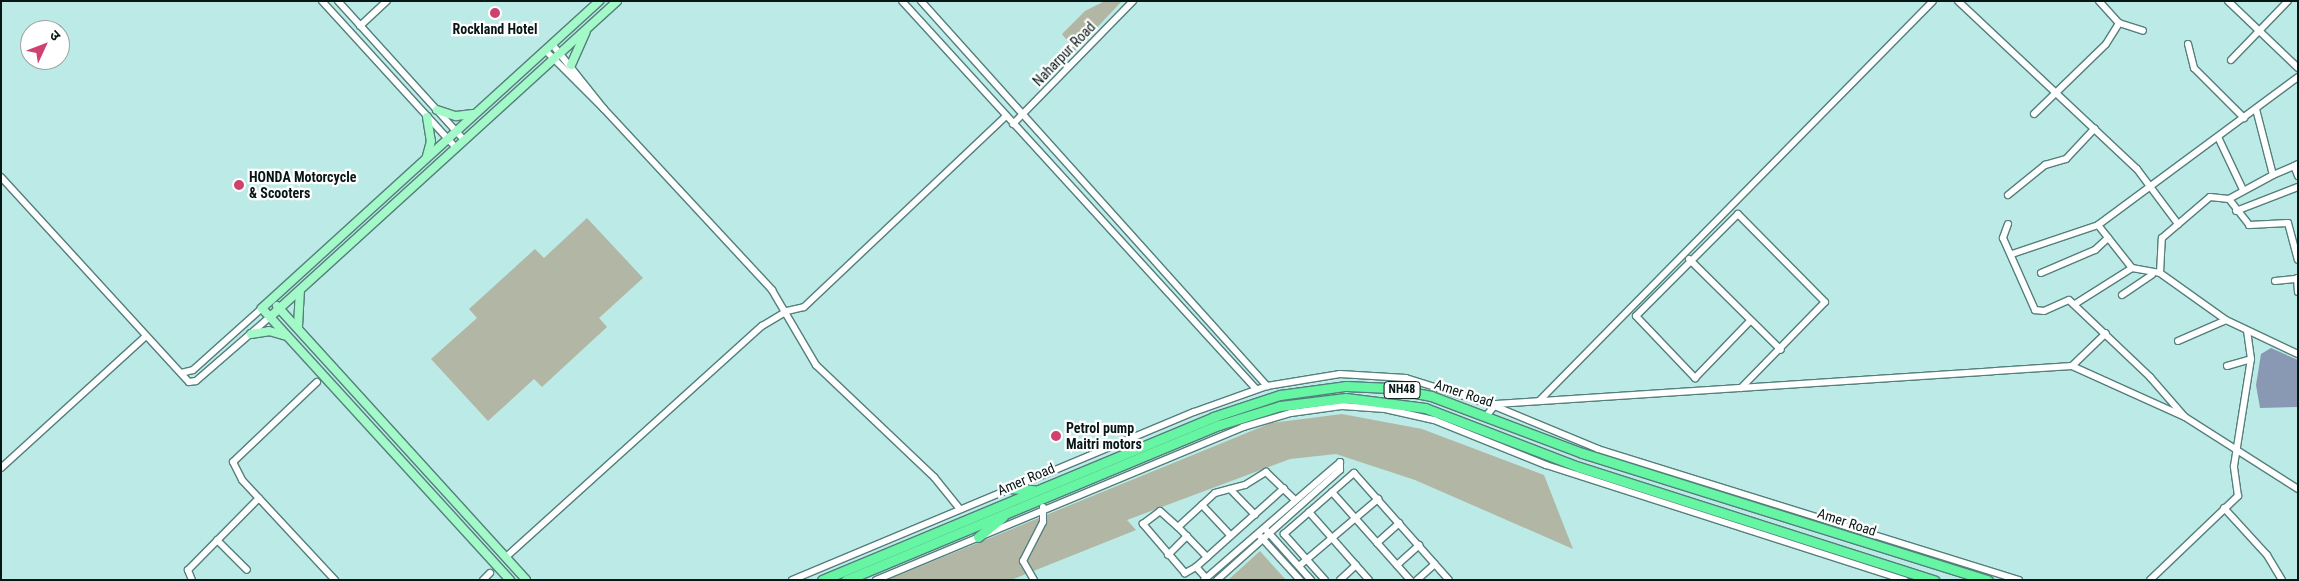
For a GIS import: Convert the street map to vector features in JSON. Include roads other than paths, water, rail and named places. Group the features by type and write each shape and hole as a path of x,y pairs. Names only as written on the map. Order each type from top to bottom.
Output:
{"highway":[{"name":"Amer Road","path":"822,580 1213,417 1317,389 1390,388 1487,415 1516,427 1817,522 1912,557 1965,568 1988,580"},
{"name":"Amer Road","path":"846,580 1010,510 1219,425 1324,399 1380,399 1425,408 1535,455 1934,580"},
{"path":"1516,427 1521,417"},
{"path":"1009,488 1037,490"},
{"path":"978,537 1010,510"},
{"path":"1912,557 1918,548"}],"main road":[{"path":"510,580 262,308 599,1"},
{"path":"270,317 616,1"},
{"path":"571,65 589,26"},
{"path":"437,110 464,116 478,111"},
{"path":"425,160 431,141 426,117"},
{"path":"299,330 296,308 302,288"},
{"path":"271,300 526,580"},
{"path":"251,334 269,331 288,336"},
{"path":"321,372 330,364"}],"street":[{"path":"322,1 456,148"},
{"path":"338,1 464,140"},
{"path":"360,26 387,1"},
{"path":"902,1 1256,389"},
{"path":"921,1 1267,386"},
{"name":"Naharpur Road","path":"1013,124 1133,1"},
{"path":"1539,401 1933,1"},
{"path":"1958,1 2053,95 2095,128 2152,187 2178,224"},
{"path":"2099,1 2119,22 2144,31"},
{"path":"2228,1 2298,68"},
{"path":"2231,60 2288,1"},
{"path":"2034,114 2106,44 2119,22"},
{"path":"552,44 571,65 604,109"},
{"path":"2188,44 2194,68 2244,118"},
{"path":"545,50 604,109 787,311 803,349 816,365 934,476 959,508"},
{"path":"2012,254 2098,225 2152,187 2298,77"},
{"path":"2256,109 2273,175"},
{"path":"506,558 754,332 787,311 804,307 1006,117"},
{"path":"2008,195 2045,165 2066,159 2095,128"},
{"path":"2218,136 2243,190"},
{"path":"2160,272 2162,238 2210,197 2229,199 2243,190 2296,165 2298,176"},
{"path":"1,177 189,382 196,381 270,317"},
{"path":"2236,211 2298,186"},
{"path":"2229,199 2236,211 2249,225 2288,223 2298,260"},
{"path":"1741,388 1824,307 1824,298 1736,213 1689,259 1636,316 1683,368 1695,378 1701,375 1750,321"},
{"path":"2008,224 2003,238 2038,313 2064,299 2075,304 2185,417"},
{"path":"2098,225 2132,268 2152,275"},
{"path":"2041,274 2095,250 2108,238"},
{"path":"1689,259 1781,350"},
{"path":"2075,304 2132,268"},
{"path":"2122,294 2160,272"},
{"path":"2160,272 2226,320 2247,332 2298,354"},
{"path":"2275,281 2296,278 2298,292"},
{"path":"181,374 193,370 262,308"},
{"path":"2178,341 2226,320"},
{"path":"2150,580 2238,496 2234,466 2251,359 2247,332"},
{"path":"2072,366 2106,334"},
{"path":"1,468 146,336"},
{"path":"2227,366 2251,359"},
{"path":"1492,405 2072,366 2185,417 2238,449 2266,472 2298,489"},
{"path":"792,580 959,508 1256,389 1309,378 1372,374 1406,378 1492,405 1662,473"},
{"path":"317,382 235,455 235,471 335,580"},
{"path":"1487,415 1492,405"},
{"path":"876,580 978,537 1042,507 1259,421 1326,407 1406,413 1905,580"},
{"path":"1196,567 1205,579 1294,499 1340,462 1340,470 1218,580"},
{"path":"1178,527 1202,505 1266,472 1294,499"},
{"path":"1325,580 1284,534 1354,473 1449,580"},
{"path":"1207,558 1160,511 1142,526 1185,573 1207,558 1284,488"},
{"path":"1230,489 1255,515"},
{"path":"1332,492 1410,580"},
{"path":"192,580 186,572 259,498"},
{"path":"1299,566 1332,540 1378,499"},
{"path":"1202,505 1231,536"},
{"path":"1034,580 1023,561 1043,522 1042,507"},
{"path":"2224,508 2267,556 2282,580"},
{"path":"1308,512 1369,580"},
{"path":"1817,522 1918,548 1965,568 2019,580"},
{"path":"1377,543 1400,523"},
{"path":"1263,526 1311,580"},
{"path":"1257,532 1300,580"},
{"path":"1168,555 1187,536"},
{"path":"217,540 247,570"},
{"path":"1398,565 1419,546"},
{"path":"1417,580 1435,564"},
{"path":"1340,580 1356,565"},
{"path":"483,580 490,573"}],"water":[{"path":"2271,348 2298,360 2298,407 2260,408 2256,385 2261,354"}],"place":[{"name":"Rockland Hotel","path":"495,13"},
{"name":"HONDA Motorcycle & Scooters","path":"239,185"},
{"name":"Petrol pump Maitri motors","path":"1056,436"}]}
